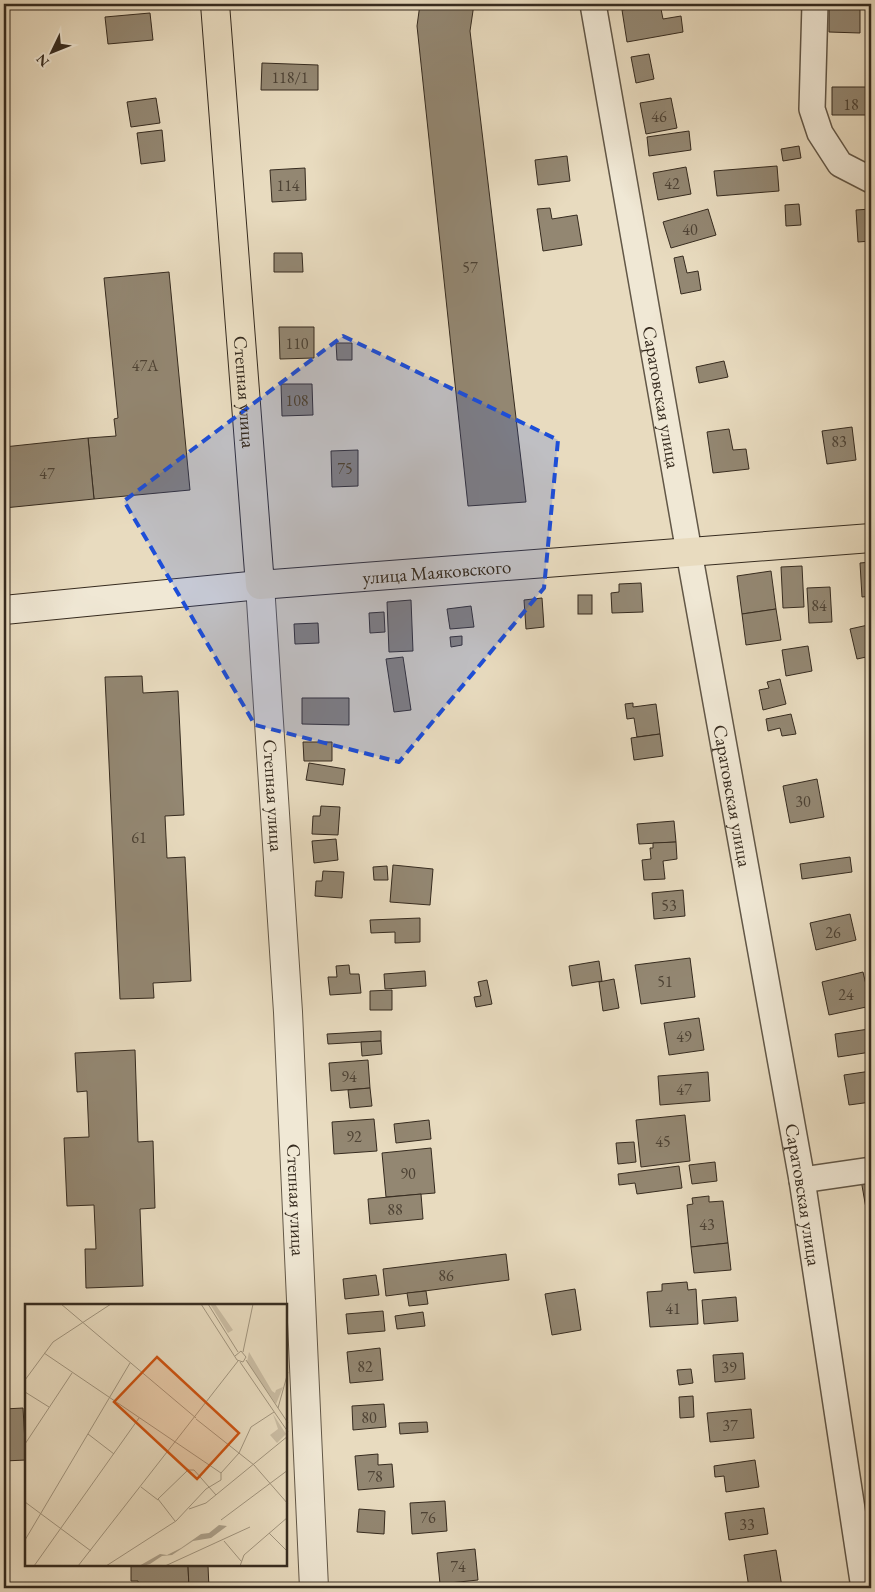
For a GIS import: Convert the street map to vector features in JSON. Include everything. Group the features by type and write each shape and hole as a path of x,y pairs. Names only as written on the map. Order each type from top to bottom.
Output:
{"main road":[{"name":"Степная улица","path":"215,4 260,585"},
{"name":"улица Маяковского","path":"260,585 871,538"}],"street":[{"name":"Саратовская улица","path":"593,4 802,1180 864,1588"},
{"path":"815,4 812,109 820,133 840,164 871,180"},
{"name":"улица Маяковского","path":"4,610 260,585"},
{"name":"Степная улица","path":"260,585 288,1012 314,1588"},
{"path":"802,1180 871,1170"}],"highlighted area":[{"path":"343,336 558,440 544,588 399,762 255,725 124,501"}],"building":[{"path":"420,4 474,4 470,31 526,502 468,506 417,26"},
{"path":"660,4 663,19 681,16 683,32 627,42 622,10"},
{"path":"829,4 860,4 860,33 829,32"},
{"path":"150,13 153,40 108,44 105,17"},
{"path":"649,54 654,79 636,83 631,57"},
{"path":"262,63 318,65 318,90 261,90"},
{"path":"832,87 870,87 869,115 832,115"},
{"path":"156,98 160,123 131,127 127,102"},
{"path":"671,98 677,128 646,134 640,103"},
{"path":"162,130 165,161 141,164 137,133"},
{"path":"689,131 691,150 649,156 647,137"},
{"path":"799,146 801,158 783,161 781,149"},
{"path":"567,156 570,181 538,185 535,160"},
{"path":"777,166 779,191 717,196 714,171"},
{"path":"686,167 691,194 658,200 653,173"},
{"path":"305,168 306,200 272,202 270,170"},
{"path":"799,204 801,225 786,226 785,205"},
{"path":"550,208 552,219 577,215 582,245 543,251 537,209"},
{"path":"708,209 716,235 671,248 663,222"},
{"path":"871,209 871,241 858,242 856,210"},
{"path":"274,253 302,253 303,272 274,272"},
{"path":"683,256 687,273 698,271 701,290 681,294 674,258"},
{"path":"169,272 190,490 94,499 88,438 116,436 114,419 118,418 104,278"},
{"path":"279,327 314,327 314,358 280,359"},
{"path":"336,343 352,343 352,360 337,360"},
{"path":"724,361 728,377 699,383 696,367"},
{"path":"281,384 312,384 313,415 282,416"},
{"path":"852,427 856,460 827,464 822,431"},
{"path":"729,429 733,450 746,449 749,469 713,473 707,432"},
{"path":"88,438 94,499 4,508 4,447"},
{"path":"358,450 358,486 332,487 331,451"},
{"path":"871,562 871,596 862,597 860,563"},
{"path":"802,566 804,607 783,608 781,567"},
{"path":"771,571 776,609 742,614 737,576"},
{"path":"641,583 643,612 612,613 611,593 619,592 619,584"},
{"path":"830,587 832,622 809,623 807,588"},
{"path":"578,595 592,595 592,614 578,614"},
{"path":"542,598 544,627 526,629 524,600"},
{"path":"411,600 413,651 389,652 387,602"},
{"path":"471,606 474,627 450,629 447,609"},
{"path":"776,609 781,640 746,645 742,614"},
{"path":"384,612 385,632 370,633 369,613"},
{"path":"318,623 319,643 295,644 294,624"},
{"path":"868,625 871,656 857,659 850,629"},
{"path":"462,636 462,645 451,647 450,637"},
{"path":"808,646 812,671 786,676 782,650"},
{"path":"403,657 411,710 394,712 386,659"},
{"path":"142,676 143,693 178,691 184,815 165,816 167,858 185,857 191,981 153,983 154,998 120,999 105,677"},
{"path":"780,679 786,704 763,710 759,690 769,688 767,682"},
{"path":"302,698 349,698 349,725 302,724"},
{"path":"633,703 633,707 656,704 660,734 637,737 634,718 627,719 625,704"},
{"path":"791,714 796,734 782,736 780,728 768,731 766,719"},
{"path":"660,734 663,756 634,760 631,738"},
{"path":"303,742 332,742 332,761 304,761"},
{"path":"309,763 345,769 343,785 306,780"},
{"path":"817,779 824,817 790,823 783,786"},
{"path":"321,806 340,807 338,835 312,834 313,816 320,816"},
{"path":"674,821 676,842 639,844 637,824"},
{"path":"336,839 338,860 314,863 312,841"},
{"path":"676,842 677,859 663,861 665,879 644,880 642,860 651,859 650,848 653,848 653,843"},
{"path":"850,857 852,872 802,879 800,864"},
{"path":"393,865 433,869 430,905 390,902"},
{"path":"387,866 388,880 374,880 373,867"},
{"path":"323,871 344,872 342,898 315,896 316,881 322,881"},
{"path":"683,890 685,916 654,919 652,893"},
{"path":"850,914 856,940 816,950 810,923"},
{"path":"420,918 420,942 395,943 395,932 371,933 370,920"},
{"path":"690,958 695,997 641,1004 635,965"},
{"path":"599,961 602,981 572,986 569,966"},
{"path":"349,965 350,974 359,974 361,993 330,995 328,977 337,977 336,966"},
{"path":"425,971 426,986 385,989 384,974"},
{"path":"863,972 871,1006 829,1015 822,982"},
{"path":"614,979 619,1008 603,1011 599,982"},
{"path":"487,980 492,1004 476,1007 474,997 481,996 478,982"},
{"path":"392,990 392,1010 370,1010 370,991"},
{"path":"699,1018 704,1050 669,1055 664,1023"},
{"path":"869,1029 871,1052 838,1057 835,1034"},
{"path":"381,1031 381,1041 328,1044 327,1034"},
{"path":"381,1041 382,1054 362,1056 361,1042"},
{"path":"135,1050 138,1142 153,1141 155,1208 140,1209 143,1286 86,1288 85,1249 96,1249 94,1205 67,1206 64,1138 89,1137 87,1091 77,1092 75,1053"},
{"path":"368,1060 370,1088 331,1091 329,1063"},
{"path":"871,1071 871,1102 849,1105 844,1075"},
{"path":"708,1072 710,1101 660,1105 658,1076"},
{"path":"370,1088 372,1106 350,1108 348,1090"},
{"path":"685,1115 690,1161 641,1167 636,1120"},
{"path":"374,1119 377,1151 334,1154 332,1122"},
{"path":"429,1120 431,1139 396,1143 394,1124"},
{"path":"634,1142 636,1162 618,1164 616,1143"},
{"path":"431,1148 435,1193 386,1197 382,1153"},
{"path":"715,1162 717,1181 692,1184 689,1165"},
{"path":"679,1166 682,1188 637,1194 635,1183 619,1185 618,1174"},
{"path":"871,1178 871,1213 867,1214 861,1180"},
{"path":"421,1194 423,1219 370,1224 368,1199"},
{"path":"709,1196 709,1202 723,1201 728,1243 691,1247 687,1205 693,1204 692,1198"},
{"path":"728,1243 731,1270 694,1273 691,1247"},
{"path":"506,1254 509,1280 386,1296 383,1269"},
{"path":"376,1275 379,1295 345,1299 343,1279"},
{"path":"687,1282 688,1290 696,1289 698,1324 650,1327 647,1292 662,1291 662,1284"},
{"path":"575,1289 581,1330 552,1335 545,1294"},
{"path":"426,1291 428,1304 409,1306 407,1293"},
{"path":"736,1297 738,1321 704,1324 702,1300"},
{"path":"383,1311 385,1331 348,1334 346,1314"},
{"path":"423,1312 425,1326 397,1329 395,1316"},
{"path":"380,1348 383,1380 350,1383 347,1352"},
{"path":"743,1353 745,1379 715,1382 713,1355"},
{"path":"691,1369 693,1383 679,1385 677,1370"},
{"path":"693,1396 694,1417 680,1418 679,1397"},
{"path":"384,1404 386,1427 353,1430 352,1406"},
{"path":"23,1408 25,1460 4,1461 4,1409"},
{"path":"751,1409 754,1438 710,1442 707,1413"},
{"path":"427,1422 428,1432 400,1434 399,1423"},
{"path":"378,1454 378,1465 392,1464 394,1487 358,1490 355,1456"},
{"path":"755,1460 759,1487 726,1492 724,1476 715,1477 714,1466"},
{"path":"445,1501 447,1531 412,1534 410,1503"},
{"path":"764,1508 768,1534 729,1540 725,1513"},
{"path":"359,1509 385,1511 384,1534 357,1532"},
{"path":"475,1549 478,1580 440,1584 437,1553"},
{"path":"776,1550 782,1587 749,1588 744,1555"},
{"path":"131,1567 188,1567 189,1588 139,1588 138,1581 131,1581"},
{"path":"188,1567 208,1567 209,1588 189,1588"}]}
